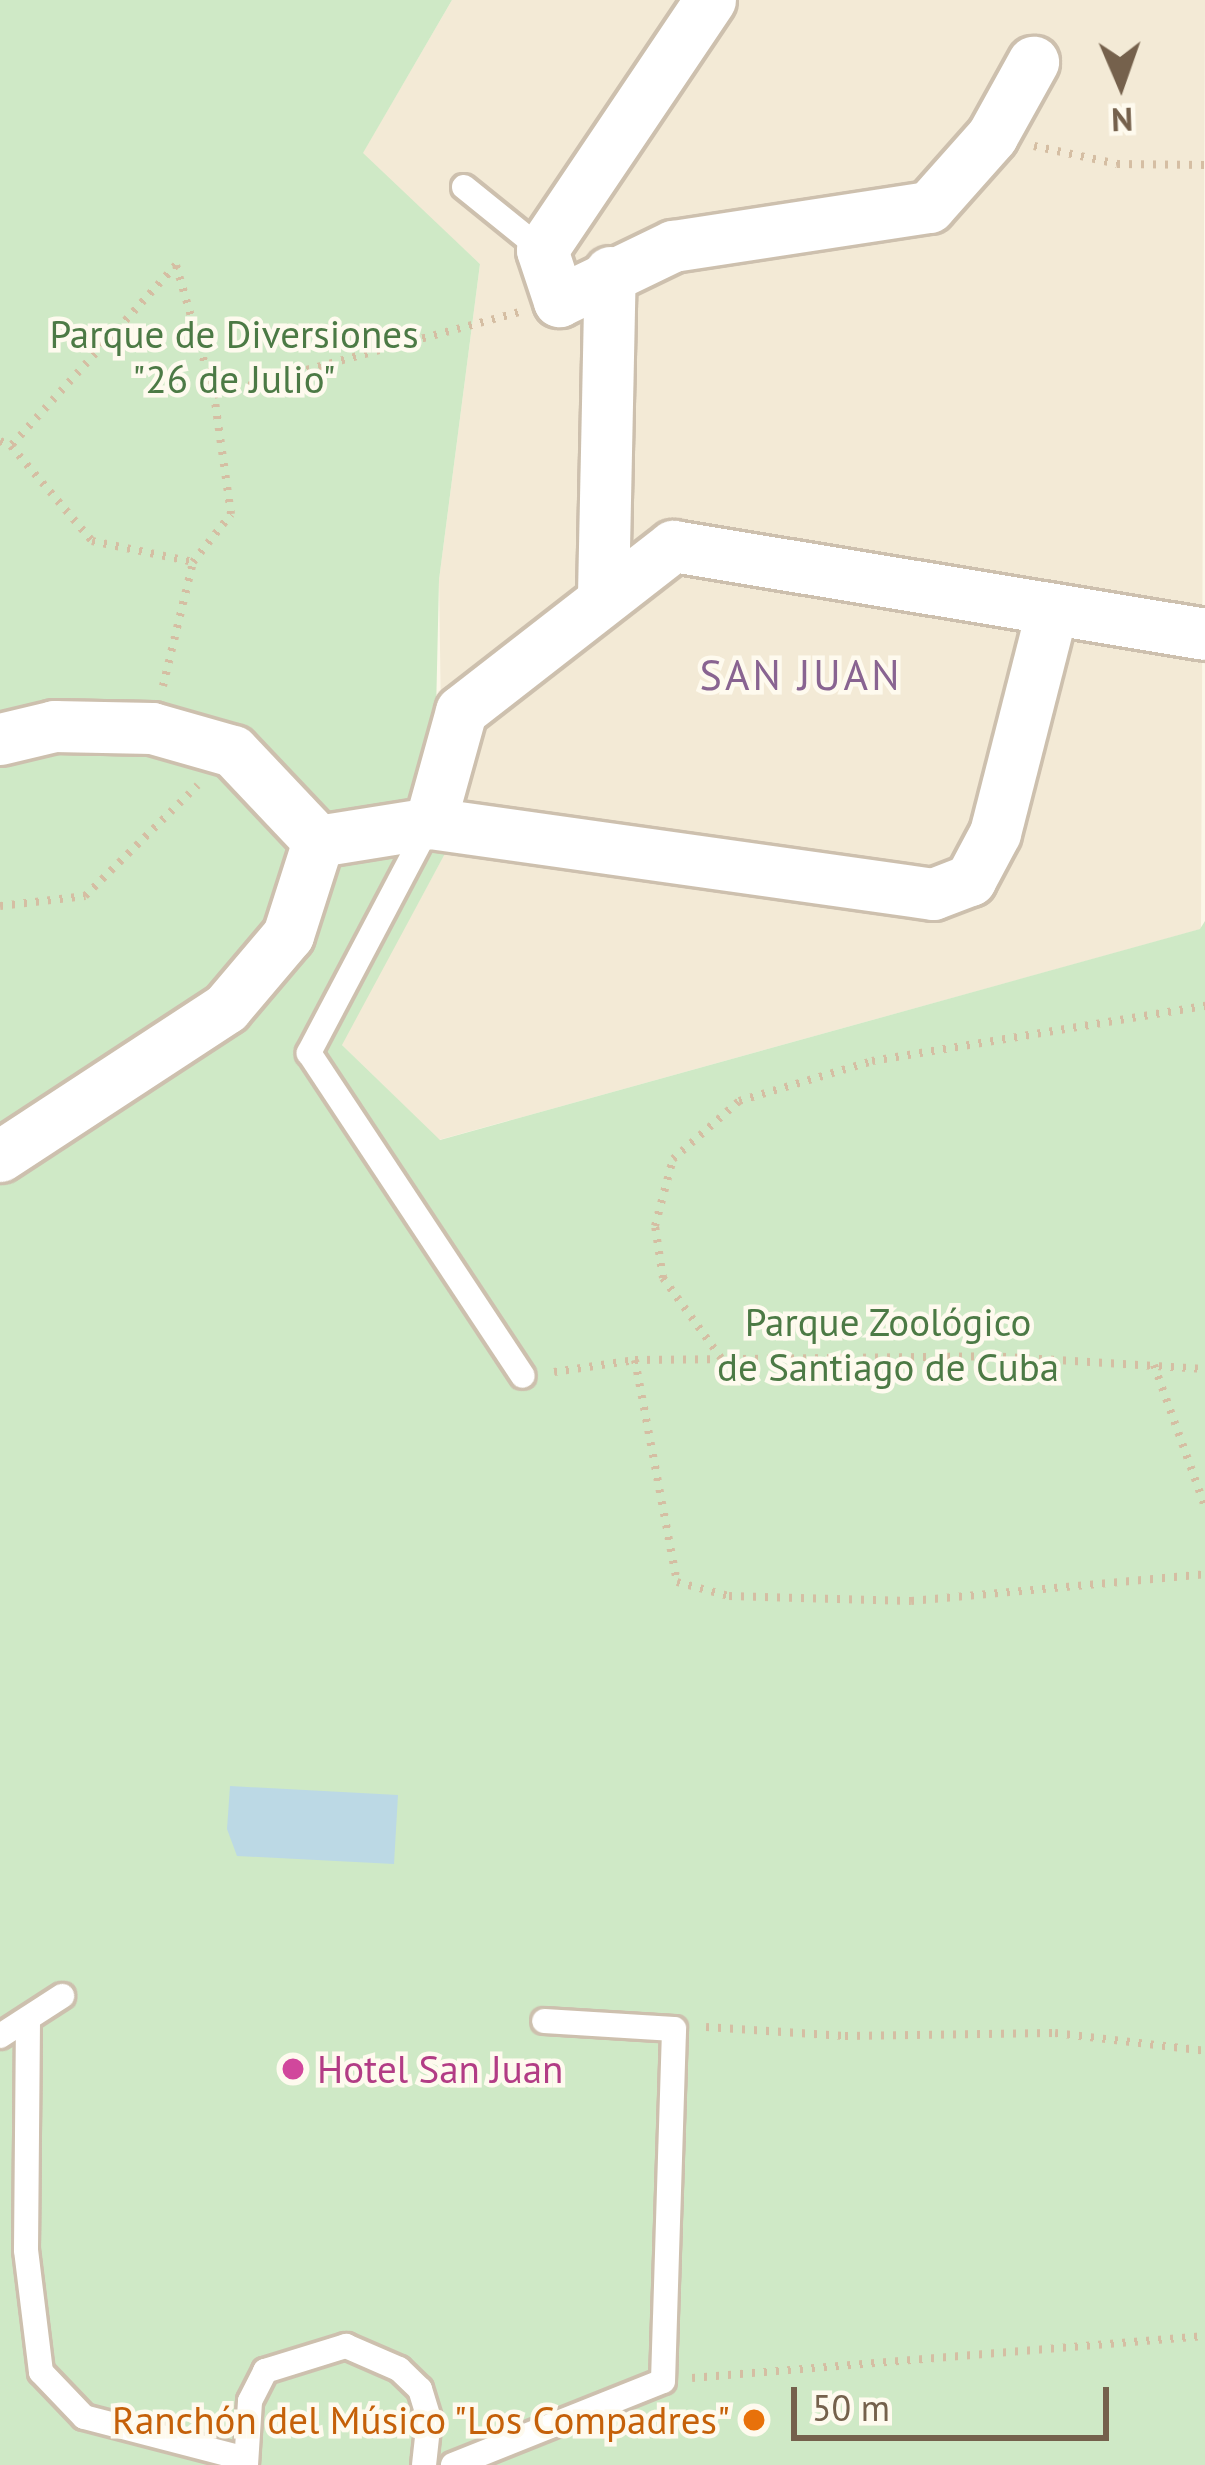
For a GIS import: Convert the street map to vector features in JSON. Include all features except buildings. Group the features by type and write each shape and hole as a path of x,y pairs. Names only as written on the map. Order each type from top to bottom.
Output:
{"street":[{"path":"710,0 542,250 559,301 610,272 673,246 929,207 992,136 1033,62"},
{"path":"603,595 610,272"},
{"path":"430,823 460,711 532,660 603,595 673,546 1205,634"},
{"path":"318,841 430,823 933,894 970,880 995,833 1052,610"},
{"path":"0,739 54,726 152,728 233,751 318,841"},
{"path":"0,1156 226,1008 288,935 318,841"}],"lane":[{"path":"464,188 542,250"},
{"path":"430,823 310,1053 523,1376"},
{"path":"0,2036 62,1996"},
{"path":"28,2020 26,2249 41,2372 84,2417 244,2462 250,2401 265,2371 346,2346 399,2369 420,2389 429,2419 424,2465"},
{"path":"453,2465 663,2381 674,2029 544,2021"}],"path":[{"path":"992,136 1117,164 1205,165"},
{"path":"11,446 176,265 214,395 230,514 194,562 152,728"},
{"path":"214,395 559,301"},
{"path":"0,441 11,446 92,541 194,562"},
{"path":"0,906 86,896 233,751"},
{"path":"721,1358 664,1278 655,1226 673,1160 739,1101 872,1060 1205,1006"},
{"path":"523,1376 635,1360 721,1358 991,1356 1205,1369"},
{"path":"635,1360 677,1582 729,1596 911,1601 1205,1574"},
{"path":"1154,1365 1205,1507"},
{"path":"674,2029 1055,2032 1205,2050"},
{"path":"663,2381 1205,2336"}],"shaded area":[{"path":"452,0 1205,0 1201,929 439,1140 341,1044 455,835 441,716 439,580 480,264 362,154"}],"green space":[{"path":"0,0 452,0 363,153 480,264 439,580 434,801 455,835 342,1045 440,1140 1200,929 1205,921 1205,2465 0,2465"}],"water":[{"path":"230,1786 398,1795 394,1864 237,1856 227,1829"}],"place":[{"name":"Hotel San Juan","path":"293,2069"},
{"name":"Ranchón del Músico \"Los Compadres\"","path":"754,2420"}],"district":[{"name":"SAN JUAN","path":"801,675"}],"park label":[{"name":"Parque de Diversiones \"26 de Julio\"","path":"234,358"},
{"name":"Parque Zoológico de Santiago de Cuba","path":"888,1346"}]}
